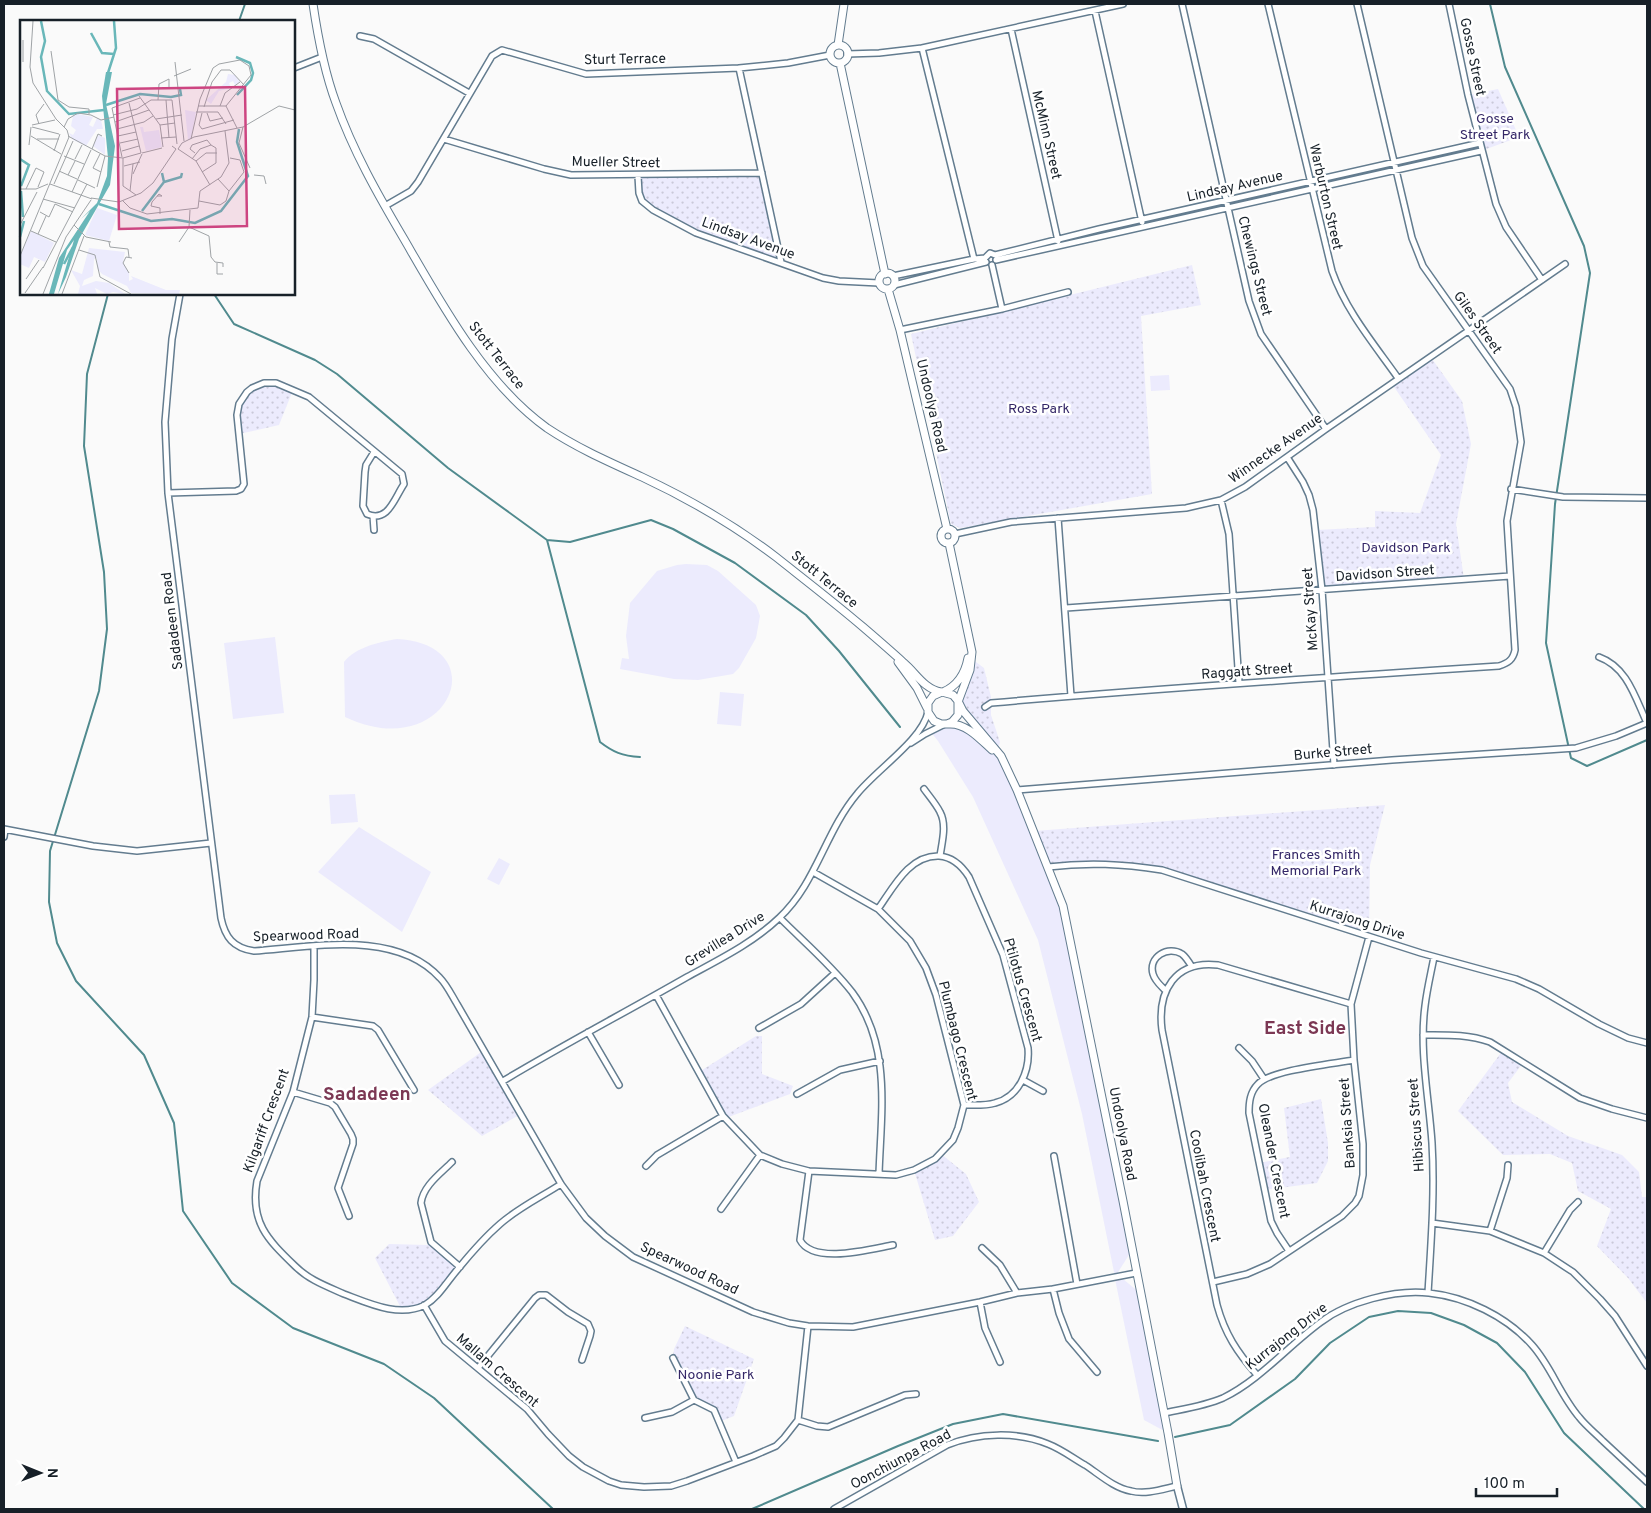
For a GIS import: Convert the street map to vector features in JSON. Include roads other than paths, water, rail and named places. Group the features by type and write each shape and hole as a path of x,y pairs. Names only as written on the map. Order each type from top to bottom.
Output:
{"main road":[{"name":"Stott Terrace","path":"313,4 322,57 334,98 351,140 419,266 469,345 502,387 527,412 567,440 684,498 739,531 793,571 885,647 930,689 941,692"},
{"path":"838,45 845,49 847,54 846,59 840,63 834,62 830,55 831,50 838,45 844,4"},
{"path":"840,63 889,275 895,280 891,287 884,289 879,283 880,278 889,275"},
{"name":"Undoolya Road","path":"891,287 947,529"},
{"path":"947,529 955,534 955,539 950,543 945,542 941,537 943,531 947,529"},
{"path":"947,724 958,715 958,702 971,664 972,652 950,543"},
{"path":"928,712 930,699 952,687 962,676 966,665 969,638"},
{"name":"Stott Terrace","path":"885,647 917,688 928,712"},
{"name":"Undoolya Road","path":"941,692 953,695 963,712 996,749 1017,790 1058,890 1068,924 1177,1486"},
{"name":"Undoolya Road","path":"928,712 934,721 958,725 977,736 997,755 1009,772"}],"street":[{"path":"847,54 879,53 922,48 1123,4"},
{"name":"Chewings Street","path":"1182,4 1255,320 1269,346 1326,429"},
{"name":"Warburton Street","path":"1268,4 1332,271 1347,308 1398,378"},
{"name":"Giles Street","path":"1357,4 1412,238 1424,266 1510,389 1516,407 1521,442 1506,521 1515,650 1510,660"},
{"name":"Gosse Street","path":"1449,4 1481,151 1496,204 1506,228 1542,280"},
{"path":"1095,11 1143,228"},
{"name":"McMinn Street","path":"1011,29 1059,246"},
{"path":"360,36 374,39 469,93"},
{"path":"922,48 974,258"},
{"name":"Sturt Terrace","path":"385,206 410,191 418,182 492,56 502,50 586,74 739,68 805,61 830,55"},
{"path":"295,68 322,57"},
{"path":"739,68 781,262"},
{"name":"Mueller Street","path":"444,139 544,169 571,175 638,176 762,173"},
{"name":"Lindsay Avenue","path":"994,260 1058,239 1480,143"},
{"name":"Lindsay Avenue","path":"994,260 1481,151"},
{"name":"Lindsay Avenue","path":"638,176 639,193 642,201 653,210 696,233 824,278 839,281 879,283"},
{"path":"891,287 985,260 990,253 994,260 1002,309"},
{"path":"889,275 974,258 994,260"},
{"name":"Winnecke Avenue","path":"955,534 1011,522 1186,508 1221,500 1245,487 1398,378 1565,264"},
{"path":"900,330 1002,309 1068,292"},
{"name":"Sadadeen Road","path":"180,295 172,339 165,422 168,493 221,918 223,929 232,942"},
{"path":"168,493 236,491 241,489 244,484 237,416 238,404 246,392 264,383 276,383 309,397 402,474 404,484 385,514 373,516 367,514 363,506 366,465 374,452"},
{"name":"McKay Street","path":"1287,457 1303,482 1313,510 1322,590 1334,765"},
{"path":"1512,489 1547,496 1647,498"},
{"path":"1221,500 1229,534 1239,683"},
{"path":"373,516 374,530"},
{"path":"1058,518 1072,696"},
{"name":"Davidson Street","path":"1066,608 1510,576"},
{"path":"1599,657 1609,661 1622,673 1647,723"},
{"name":"Raggatt Street","path":"985,707 991,703 1072,696 1499,666 1510,660"},
{"name":"Grevillea Drive","path":"502,1081 739,947 780,918 814,872 836,824 847,807 871,778 922,728 928,712"},
{"name":"Burke Street","path":"1017,790 1488,753 1558,750 1576,748 1616,736 1647,723"},
{"name":"Grevillea Drive","path":"898,752 925,734 947,724"},
{"path":"878,909 908,868 926,858 940,856 944,831 941,813 924,789"},
{"path":"4,837 5,829 93,846 137,851 211,843"},
{"name":"Ptilotus Crescent","path":"940,856 958,863 969,877 1003,955 1028,1048 1029,1059 1027,1069 1023,1080 1011,1095 994,1104 964,1105"},
{"name":"Kurrajong Drive","path":"1048,867 1089,863 1137,866 1162,870 1369,937 1516,979 1599,1024 1628,1038 1647,1043"},
{"name":"Plumbago Crescent","path":"656,995 723,1116 760,1155 782,1164 809,1171 896,1175 909,1172 935,1159 952,1140 958,1128 964,1105 936,995 926,968 919,953 910,941 878,909 814,872"},
{"path":"780,918 835,973 853,994 876,1042 882,1082 879,1174"},
{"name":"Banksia Street","path":"1213,1282 1248,1274 1270,1264 1342,1216 1359,1196 1363,1175 1363,1144 1354,1060 1351,1004 1369,937"},
{"name":"Spearwood Road","path":"232,942 246,950 254,951 360,944 375,946 405,954 429,969 440,978 453,997 561,1184 586,1218 605,1236 633,1257 753,1312 789,1323 818,1328 864,1326 1017,1293 1053,1289 1136,1272"},
{"name":"Kilgariff Crescent","path":"314,947 312,1017 293,1092 257,1181 256,1214 262,1229 280,1252 301,1273 317,1282 375,1306 398,1310 424,1305"},
{"path":"1192,966 1186,957 1180,953 1174,951 1162,953 1154,962 1153,974 1157,982 1165,990 1181,973 1192,966 1202,964 1218,965 1351,1004"},
{"name":"Hibiscus Street","path":"1428,1293 1432,1223 1432,1144 1423,1035 1424,1006 1434,957"},
{"path":"759,1028 801,1004 835,973"},
{"name":"Coolibah Crescent","path":"1165,990 1161,1009 1162,1030 1221,1320 1236,1350 1257,1375"},
{"path":"312,1017 373,1026 378,1030 414,1090"},
{"path":"588,1032 618,1084"},
{"path":"1423,1035 1461,1035 1484,1040 1580,1098 1612,1110 1647,1118"},
{"path":"1239,1048 1252,1061 1264,1079 1279,1074 1354,1060"},
{"path":"797,1094 840,1070 880,1061"},
{"name":"Oleander Crescent","path":"1264,1079 1252,1091 1249,1113 1271,1221 1276,1233 1289,1251"},
{"path":"1023,1080 1043,1091"},
{"path":"293,1092 330,1103 335,1107 351,1134 353,1144 338,1188 348,1216"},
{"path":"646,1166 657,1155 723,1116"},
{"path":"721,1209 760,1155"},
{"path":"1054,1156 1078,1284"},
{"path":"452,1162 427,1186 421,1196 421,1203 430,1242 460,1267"},
{"path":"1490,1231 1507,1178 1508,1165"},
{"path":"809,1171 800,1240 805,1247 829,1253 840,1253 893,1245"},
{"path":"424,1305 439,1292 500,1224 561,1184"},
{"path":"1544,1253 1570,1210 1578,1202"},
{"path":"1432,1223 1490,1231 1544,1253 1573,1272 1615,1316 1647,1366"},
{"path":"982,1248 1000,1265 1017,1293"},
{"path":"1053,1289 1061,1320 1069,1339 1097,1372"},
{"name":"Kurrajong Drive","path":"1164,1413 1220,1399 1243,1386 1322,1321 1337,1312 1366,1300 1390,1295 1428,1293 1468,1303 1502,1320 1532,1344 1566,1401 1580,1419 1647,1482"},
{"path":"478,1368 535,1298 542,1295 551,1297 568,1312 588,1324 591,1331 582,1360"},
{"path":"980,1302 985,1328 1000,1362"},
{"name":"Mallam Crescent","path":"424,1305 445,1341 527,1408 548,1434 583,1468 609,1481 632,1487 671,1486 776,1446 798,1420"},
{"path":"808,1326 798,1420 828,1427 905,1396 916,1394"},
{"path":"673,1358 694,1400 714,1410 736,1462"},
{"path":"645,1418 672,1412 694,1400"},
{"name":"Oonchiunpa Road","path":"834,1509 947,1445 987,1435 1021,1436 1049,1444 1108,1481 1132,1492 1177,1486"},
{"name":"Undoolya Road","path":"1177,1486 1183,1509"}],"waterway":[{"path":"239,20 245,4"},
{"path":"1490,4 1505,67 1584,246 1590,273 1555,504 1546,643 1571,758 1587,766 1647,740"},
{"path":"108,295 87,374 84,446 104,572 107,629 99,691 50,851 49,902 57,943 76,981 144,1055 174,1123 183,1211 232,1283 293,1328 384,1364 434,1398 553,1509"},
{"path":"215,295 234,324 315,360 337,374 448,468 547,540 570,542 651,520 673,529 735,563 806,615 839,651 900,727"},
{"path":"547,540 600,742 618,753 640,757"},
{"path":"1175,1437 1230,1425 1295,1379 1330,1343 1369,1317 1398,1311 1431,1313 1464,1325 1497,1343 1525,1372 1564,1433 1644,1509"},
{"path":"752,1509 953,1424 1003,1414 1158,1441"}],"district":[{"name":"East Side","path":"1305,1029"},
{"name":"Sadadeen","path":"367,1095"}],"park label":[{"name":"Gosse Street Park","path":"1495,128"},
{"name":"Ross Park","path":"1039,409"},
{"name":"Davidson Park","path":"1406,548"},
{"name":"Frances Smith Memorial Park","path":"1316,864"},
{"name":"Noonie Park","path":"716,1375"}]}
